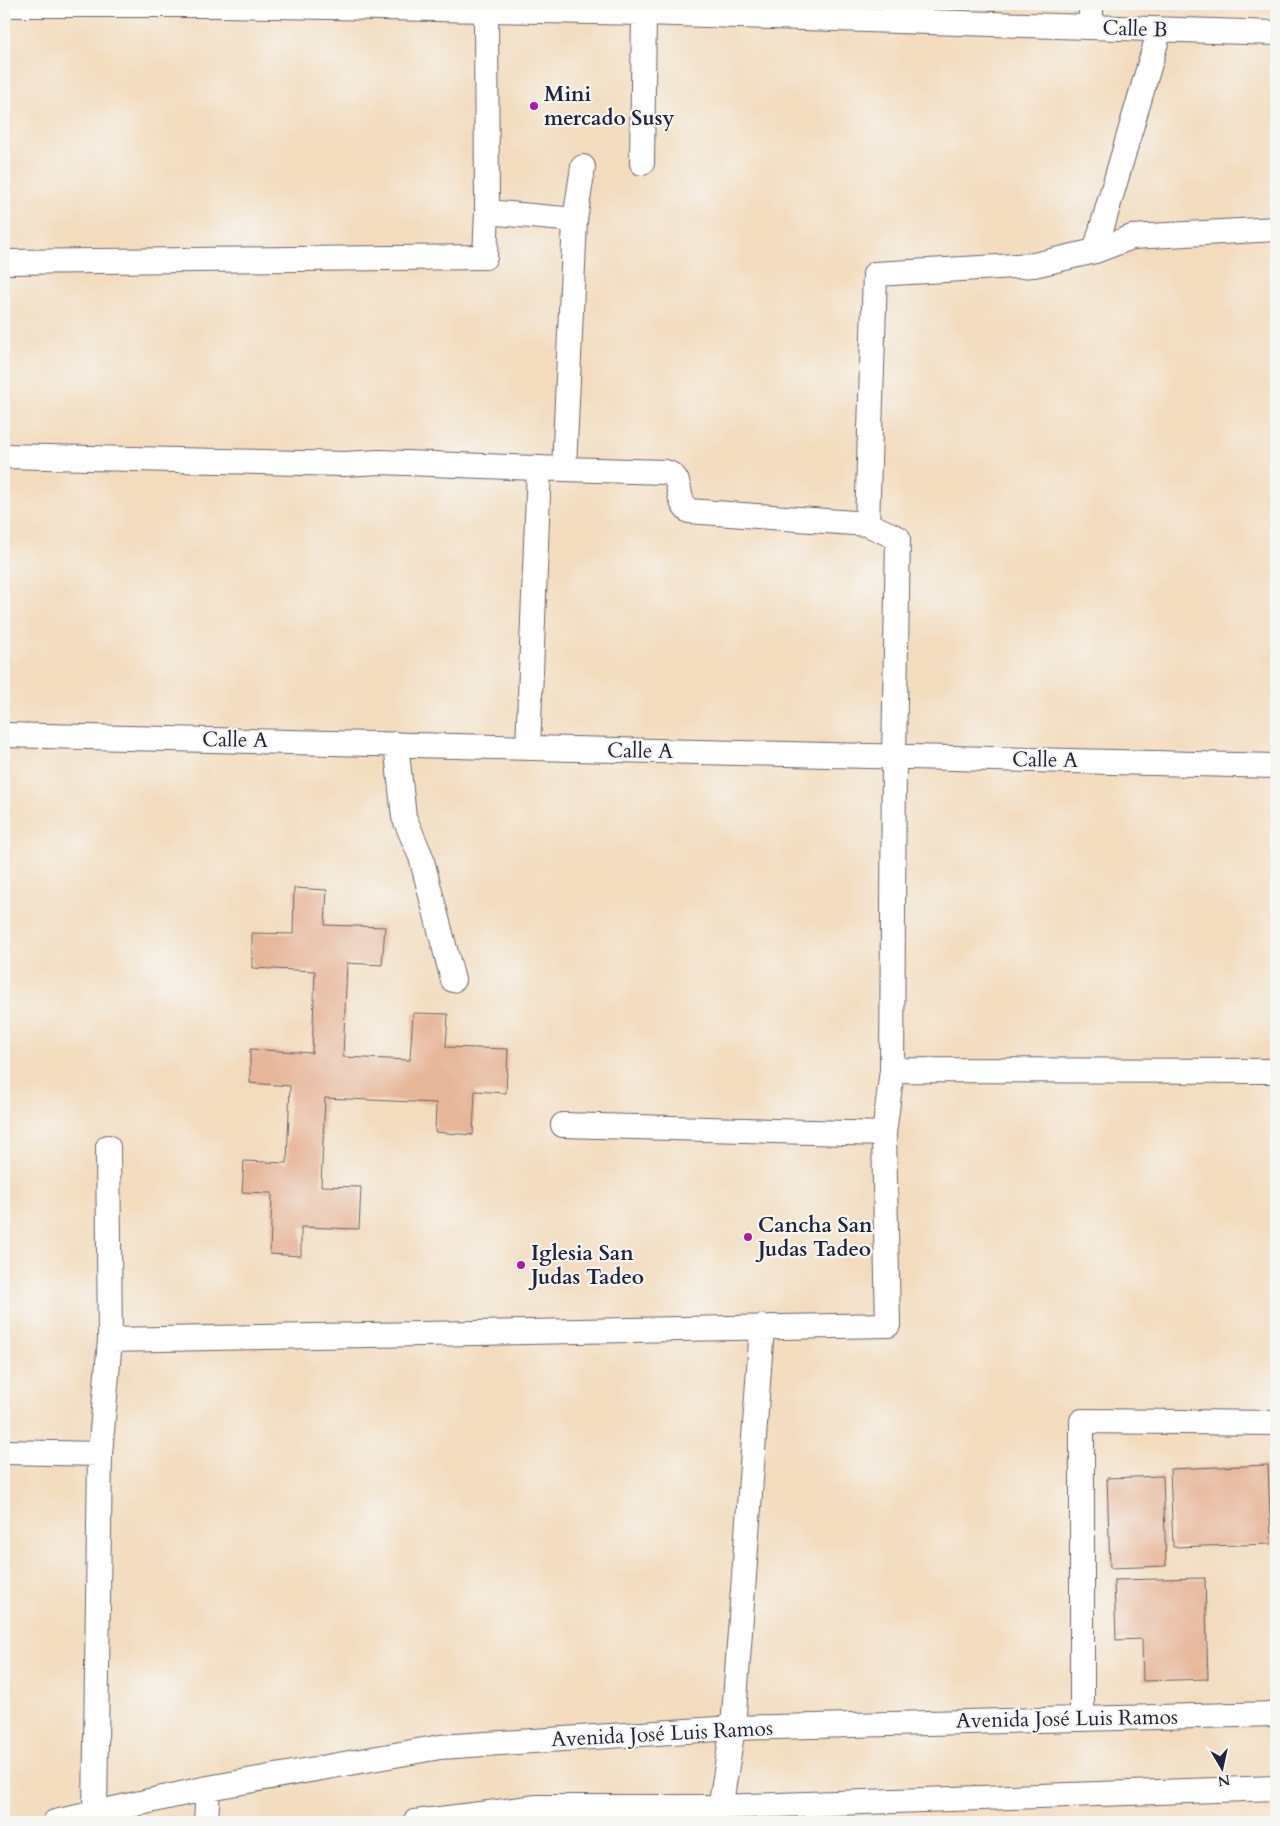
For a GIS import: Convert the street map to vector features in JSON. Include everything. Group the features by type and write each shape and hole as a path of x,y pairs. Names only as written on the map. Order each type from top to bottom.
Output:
{"street":[{"name":"Calle B","path":"4,5 220,4 644,13 669,9 1276,33"},
{"path":"1091,4 1091,27"},
{"path":"4,262 484,257 487,212 486,10"},
{"path":"642,163 644,13"},
{"path":"1095,251 1160,29"},
{"path":"564,469 575,220 583,167"},
{"path":"487,212 575,220"},
{"path":"867,524 874,274 1034,265 1095,251 1132,237 1276,229"},
{"path":"4,456 335,464 380,462 664,472 672,474 676,478 680,501 684,508 689,511 867,524 898,538 894,756 892,1070 884,1134 888,1325 110,1340"},
{"path":"528,748 539,468"},
{"name":"Calle A","path":"4,735 1276,766"},
{"path":"396,744 404,817 421,857 453,980"},
{"path":"892,1070 1276,1071"},
{"path":"562,1125 884,1134"},
{"path":"94,1813 100,1454 110,1340 108,1147"},
{"path":"718,1814 733,1728 762,1327"},
{"path":"1082,1718 1082,1421 1276,1423"},
{"path":"4,1452 100,1454"},
{"name":"Avenida José Luis Ramos","path":"55,1822 208,1788 440,1747 733,1728 1276,1714"},
{"path":"206,1822 208,1788"},
{"path":"415,1822 537,1807 718,1814 1276,1788"}],"building":[{"path":"294,888 327,890 325,925 385,927 382,965 347,963 343,1057 410,1060 413,1013 448,1014 446,1047 508,1049 506,1093 475,1091 473,1135 435,1132 436,1103 325,1098 321,1186 361,1187 359,1229 301,1227 301,1256 270,1254 272,1193 242,1192 244,1161 287,1163 290,1086 250,1083 250,1049 312,1053 315,971 252,968 252,933 293,934"},
{"path":"1268,1465 1271,1544 1173,1547 1170,1469"},
{"path":"1163,1476 1166,1566 1110,1568 1107,1478"},
{"path":"1205,1578 1208,1679 1143,1681 1142,1639 1116,1640 1114,1580"}],"place":[{"name":"Mini mercado Susy","path":"534,106"},
{"name":"Cancha San Judas Tadeo","path":"748,1237"},
{"name":"Iglesia San Judas Tadeo","path":"521,1265"}]}
